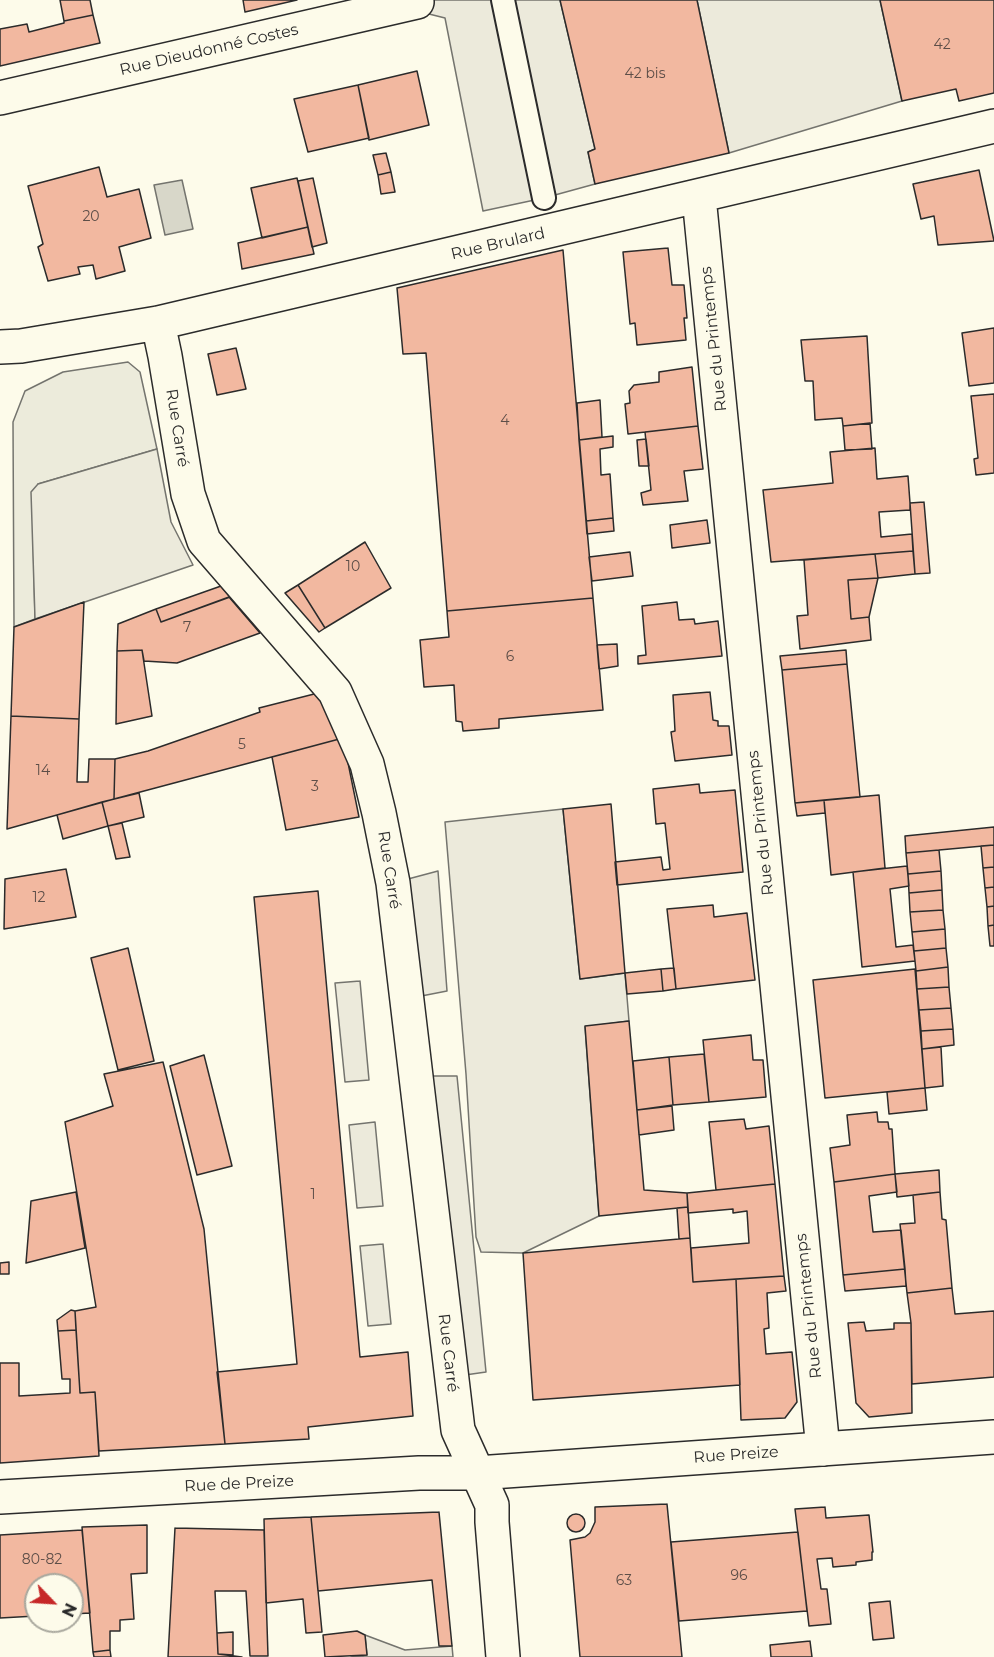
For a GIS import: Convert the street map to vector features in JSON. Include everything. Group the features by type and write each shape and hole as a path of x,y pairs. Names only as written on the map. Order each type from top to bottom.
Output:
{"street":[{"name":"Rue Dieudonné Costes","path":"0,98 417,2"},
{"name":"Rue Brulard","path":"0,347 21,346 158,323 994,126"},
{"name":"Rue du Printemps","path":"699,197 823,1449"},
{"name":"Rue Carré","path":"158,323 188,494 204,541 335,693 367,764 393,883 458,1430 492,1505 503,1657"},
{"name":"Rue Preize","path":"477,1473 994,1437"},
{"name":"Rue de Preize","path":"0,1497 419,1473 477,1473"}],"lane":[{"path":"502,0 544,198"}],"shaded area":[{"path":"425,0 560,0 595,149 588,152 595,184 483,211 445,18 429,14"},
{"path":"697,0 880,0 902,101 729,153"},
{"path":"182,180 193,229 165,235 154,185"},
{"path":"128,362 140,372 157,449 38,484 33,531 35,619 14,627 13,422 25,391 63,372"},
{"path":"157,449 171,522 193,565 35,619 31,492 38,484"},
{"path":"563,809 580,979 625,973 629,1021 585,1027 599,1216 523,1253 481,1252 476,1237 466,1074 445,822"},
{"path":"438,871 447,991 406,999 393,883"},
{"path":"360,981 369,1080 345,1082 335,983"},
{"path":"415,1076 457,1076 486,1372 451,1377"},
{"path":"375,1122 383,1206 357,1208 349,1125"},
{"path":"383,1244 391,1324 368,1326 360,1246"},
{"path":"365,1635 405,1650 452,1646 453,1657 351,1657 367,1655"}],"building":[{"path":"60,0 90,0 93,15 64,21"},
{"path":"243,0 297,0 245,12"},
{"path":"560,0 697,0 729,153 595,184 588,152 595,149"},
{"path":"880,0 994,0 994,93 959,101 956,89 902,101"},
{"path":"93,15 100,43 0,66 0,29 27,24 29,32"},
{"path":"417,71 429,125 369,140 358,85"},
{"path":"358,85 369,138 308,152 294,99"},
{"path":"386,153 391,172 378,175 373,155"},
{"path":"99,167 107,197 139,189 151,238 119,247 125,271 96,279 93,265 78,267 80,274 48,281 38,247 43,244 28,186"},
{"path":"979,170 994,241 938,245 934,216 921,219 913,184"},
{"path":"391,172 395,192 381,194 378,175"},
{"path":"297,178 308,227 262,238 251,188"},
{"path":"313,178 327,243 312,247 298,181"},
{"path":"308,227 314,254 242,269 238,243"},
{"path":"668,248 672,285 684,285 686,340 637,345 635,323 630,324 623,252"},
{"path":"563,250 593,598 447,611 426,353 403,354 397,288"},
{"path":"994,328 994,383 969,386 962,333"},
{"path":"867,336 872,423 843,426 842,418 815,420 813,381 805,381 801,340"},
{"path":"236,348 246,389 217,395 208,354"},
{"path":"692,367 698,426 628,434 625,404 630,403 629,391 634,385 659,382 659,372"},
{"path":"994,394 994,473 976,475 974,459 978,458 971,396"},
{"path":"600,400 602,437 579,440 577,403"},
{"path":"870,423 872,449 845,450 843,426"},
{"path":"698,426 703,469 684,471 688,501 643,505 641,493 651,490 645,432"},
{"path":"613,436 613,447 600,449 601,475 610,474 613,518 586,521 579,440"},
{"path":"646,439 649,466 639,466 637,440"},
{"path":"875,448 877,479 908,476 910,503 910,510 879,512 881,537 912,534 913,551 771,562 763,490 833,483 830,452"},
{"path":"924,502 930,573 915,574 910,503"},
{"path":"613,518 614,531 587,534 586,521"},
{"path":"707,520 710,543 672,548 670,525"},
{"path":"365,542 391,588 325,628 298,585"},
{"path":"913,551 915,574 878,578 875,554"},
{"path":"630,552 633,576 592,581 589,557"},
{"path":"875,554 878,578 848,580 851,619 869,617 871,640 800,649 797,616 808,615 804,560"},
{"path":"878,578 869,617 851,619 848,580"},
{"path":"298,585 325,628 319,632 285,593"},
{"path":"221,586 230,597 161,622 156,609"},
{"path":"229,597 260,633 177,663 144,661 142,650 117,651 118,624 156,609 161,622"},
{"path":"593,598 603,710 499,719 499,728 463,731 462,722 456,721 454,685 424,687 420,640 449,637 447,611"},
{"path":"84,602 79,719 11,716 14,627"},
{"path":"677,602 679,620 694,619 695,624 718,621 722,656 638,664 638,656 646,655 642,606"},
{"path":"617,644 618,666 599,669 597,645"},
{"path":"142,650 152,716 116,724 117,651"},
{"path":"846,650 847,664 782,670 780,656"},
{"path":"847,664 860,797 795,803 782,670"},
{"path":"322,692 343,738 114,799 115,759 148,751 260,712 259,708"},
{"path":"710,692 713,720 718,721 718,726 729,726 732,755 675,761 671,732 675,731 673,695"},
{"path":"11,716 79,719 77,782 88,782 89,759 115,759 114,799 7,829"},
{"path":"343,738 359,817 286,830 272,757"},
{"path":"699,784 700,793 735,790 743,872 617,885 615,862 661,857 663,870 670,869 665,823 656,824 653,789"},
{"path":"139,793 144,817 108,826 102,802"},
{"path":"879,795 885,868 831,875 824,800"},
{"path":"824,800 825,813 797,816 795,803"},
{"path":"102,802 108,826 63,839 57,815"},
{"path":"611,804 625,973 580,979 563,809"},
{"path":"122,823 130,857 116,859 108,826"},
{"path":"994,827 994,845 906,853 905,836"},
{"path":"994,845 994,867 983,868 981,846"},
{"path":"939,850 941,871 908,874 906,853"},
{"path":"907,866 909,886 890,889 896,947 913,945 915,961 862,967 853,872"},
{"path":"994,867 994,887 985,888 983,868"},
{"path":"66,869 76,917 4,929 5,879"},
{"path":"941,871 942,890 909,893 908,874"},
{"path":"994,887 994,906 987,907 985,888"},
{"path":"942,890 943,910 910,912 909,893"},
{"path":"318,891 360,1357 408,1352 413,1416 308,1427 309,1439 225,1444 217,1372 297,1364 254,897"},
{"path":"713,905 714,917 747,913 755,980 676,989 667,909"},
{"path":"994,906 994,925 988,926 987,907"},
{"path":"943,910 945,929 912,932 910,912"},
{"path":"994,925 994,946 990,946 988,926"},
{"path":"945,929 946,948 914,951 912,932"},
{"path":"128,948 154,1061 118,1070 91,958"},
{"path":"946,948 948,967 916,971 914,951"},
{"path":"948,967 949,987 917,989 916,971"},
{"path":"674,968 676,989 663,991 661,969"},
{"path":"661,969 663,991 627,994 625,973"},
{"path":"915,969 925,1088 825,1098 813,980"},
{"path":"949,987 951,1008 919,1010 917,989"},
{"path":"951,1008 953,1029 921,1031 919,1010"},
{"path":"629,1021 644,1190 687,1193 688,1207 599,1216 585,1026"},
{"path":"953,1029 954,1045 922,1049 921,1031"},
{"path":"751,1035 753,1060 763,1060 766,1097 709,1102 703,1040"},
{"path":"941,1047 943,1086 925,1088 922,1049"},
{"path":"704,1054 709,1102 673,1105 669,1057"},
{"path":"204,1055 232,1166 197,1175 170,1066"},
{"path":"669,1057 673,1105 637,1110 633,1061"},
{"path":"163,1062 204,1229 225,1444 99,1451 95,1392 80,1393 75,1311 96,1307 65,1122 113,1106 104,1074"},
{"path":"925,1088 927,1110 889,1114 887,1092"},
{"path":"672,1106 674,1130 639,1135 637,1110"},
{"path":"877,1112 878,1122 888,1122 889,1129 892,1129 895,1174 834,1182 830,1148 850,1145 847,1115"},
{"path":"744,1119 746,1129 769,1126 775,1184 716,1190 709,1122"},
{"path":"939,1170 940,1192 897,1197 895,1174"},
{"path":"895,1174 897,1192 869,1196 873,1232 901,1230 905,1269 843,1275 834,1182"},
{"path":"775,1184 784,1276 693,1282 691,1248 749,1243 747,1211 733,1213 733,1209 688,1213 687,1193"},
{"path":"76,1192 85,1248 26,1263 31,1201"},
{"path":"940,1192 942,1219 946,1220 952,1288 907,1293 900,1224 915,1223 913,1195"},
{"path":"688,1207 690,1238 679,1239 677,1208"},
{"path":"690,1238 693,1282 736,1279 740,1385 533,1400 523,1253"},
{"path":"9,1262 9,1274 0,1274 0,1263"},
{"path":"905,1269 906,1286 845,1291 843,1275"},
{"path":"784,1276 786,1291 767,1293 769,1328 764,1329 766,1354 792,1352 797,1402 785,1418 741,1420 736,1279"},
{"path":"952,1288 955,1314 994,1311 994,1377 912,1384 911,1323 907,1293"},
{"path":"71,1310 75,1311 76,1330 58,1331 57,1320"},
{"path":"864,1322 866,1331 894,1329 894,1323 911,1323 912,1413 869,1417 856,1403 848,1323"},
{"path":"76,1330 80,1393 95,1392 99,1456 0,1463 0,1363 19,1363 19,1396 70,1393 70,1379 62,1379 58,1331"},
{"path":"667,1504 682,1657 580,1657 570,1540 585,1537 590,1533 595,1522 595,1507"},
{"path":"825,1507 826,1518 869,1515 872,1560 856,1562 856,1565 833,1567 832,1558 817,1559 821,1589 827,1589 831,1624 809,1626 795,1509"},
{"path":"439,1512 452,1646 439,1646 432,1580 318,1591 311,1517"},
{"path":"576,1514 582,1517 585,1523 582,1529 576,1532 570,1529 567,1523 570,1517"},
{"path":"311,1517 322,1632 306,1633 303,1599 266,1603 264,1519"},
{"path":"147,1525 147,1573 131,1574 134,1619 120,1620 120,1631 110,1631 110,1650 93,1652 82,1527"},
{"path":"175,1528 264,1530 268,1656 250,1656 246,1591 215,1591 218,1654 242,1657 168,1657"},
{"path":"82,1530 90,1613 84,1613 84,1573 24,1573 24,1617 0,1618 0,1535"},
{"path":"798,1532 807,1611 679,1621 671,1542"},
{"path":"890,1601 894,1638 873,1640 869,1603"},
{"path":"357,1631 365,1635 367,1655 325,1657 323,1635"},
{"path":"233,1632 233,1655 218,1654 217,1633"},
{"path":"810,1641 812,1657 771,1657 770,1645"},
{"path":"110,1650 111,1657 94,1657 93,1652"}]}
